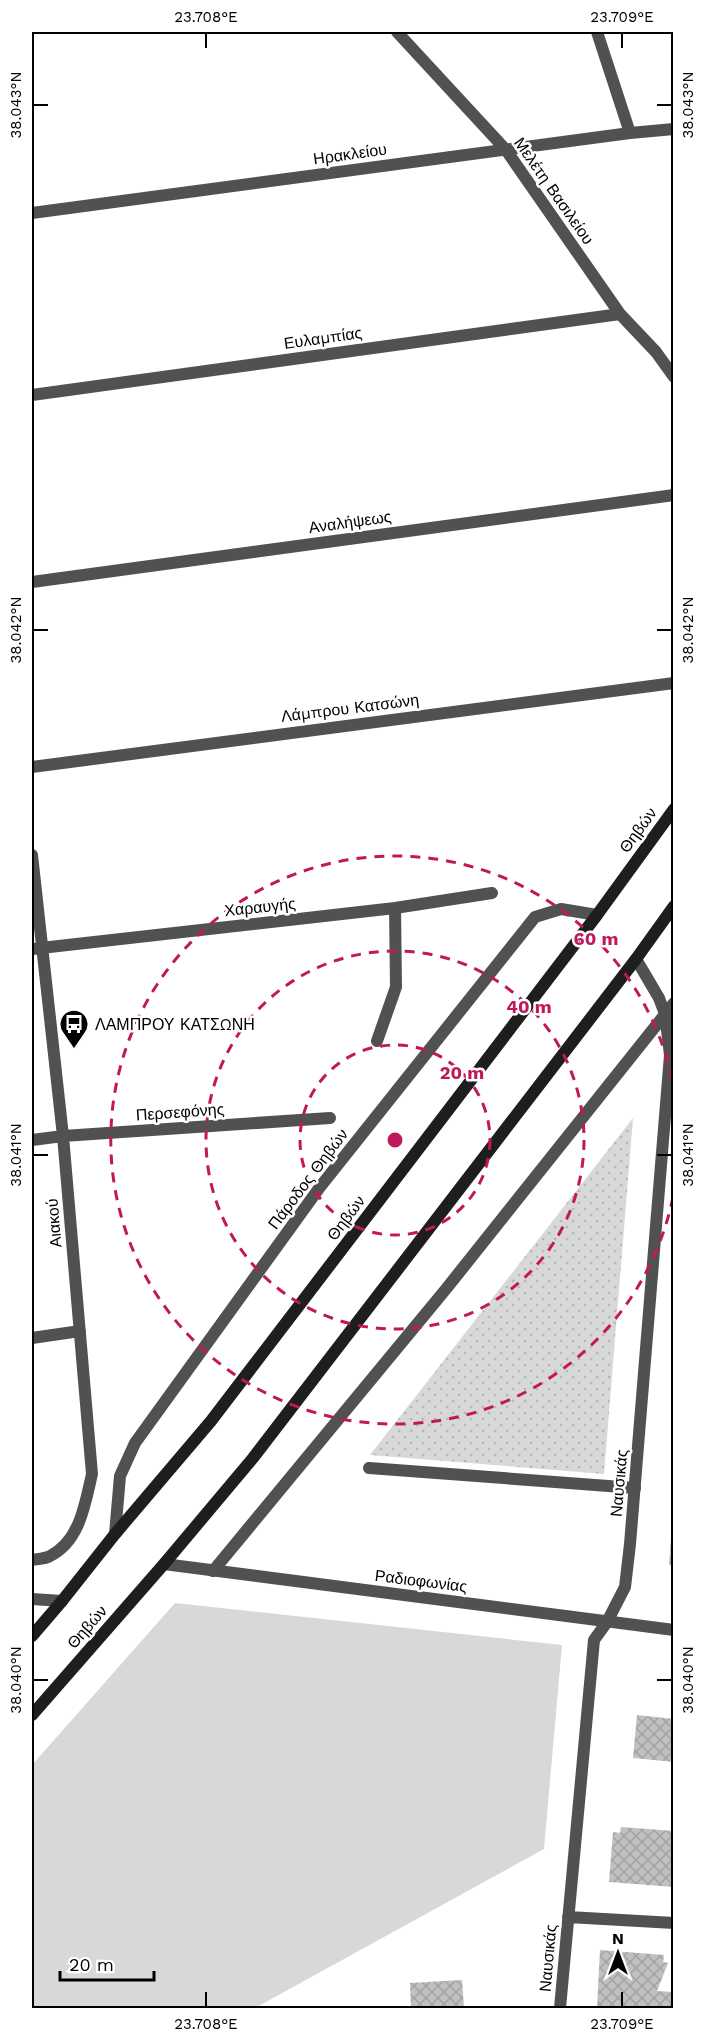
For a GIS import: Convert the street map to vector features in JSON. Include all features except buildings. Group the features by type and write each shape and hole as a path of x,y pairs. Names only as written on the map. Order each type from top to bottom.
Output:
{"main road":[{"name":"Θηβών","path":"32,1636 211,1421 597,915 674,809"},
{"name":"Θηβών","path":"32,1714 164,1564 253,1458 674,906"}],"street":[{"name":"Μελέτη Βασιλείου","path":"398,32 506,150 620,314 656,352 674,377"},
{"path":"597,32 630,133"},
{"name":"Ηρακλείου","path":"32,213 674,129"},
{"name":"Ευλαμπίας","path":"32,395 620,314"},
{"name":"Αναλήψεως","path":"32,582 674,495"},
{"name":"Λάμπρου Κατσώνη","path":"32,767 674,683"},
{"name":"Αιακού","path":"32,855 37,948 63,1137 92,1474 85,1504 71,1541 49,1557 32,1560"},
{"name":"Χαραυγής","path":"37,948 395,908 492,893"},
{"path":"377,1041 396,987 395,908"},
{"name":"Πάροδος Θηβών","path":"115,1534 120,1476 135,1443 320,1187 535,916 561,909 597,915"},
{"name":"Ναυσικάς","path":"560,2008 594,1641 607,1622 625,1587 630,1544 670,1055 665,1014 659,998 636,958"},
{"path":"213,1571 446,1289 674,1003"},
{"name":"Περσεφόνης","path":"32,1140 330,1118"},
{"path":"32,1338 80,1331"},
{"path":"369,1468 635,1488"},
{"name":"Ραδιοφωνίας","path":"164,1564 674,1630"},
{"path":"32,1599 62,1601"},
{"path":"568,1917 674,1923"}],"shaded area":[{"path":"633,1118 604,1474 370,1455"},
{"path":"175,1603 562,1645 544,1849 255,2008 32,2008 32,1765"}],"place":[{"name":"ΛΑΜΠΡΟΥ ΚΑΤΣΩΝΗ","path":"74,1050"}]}
